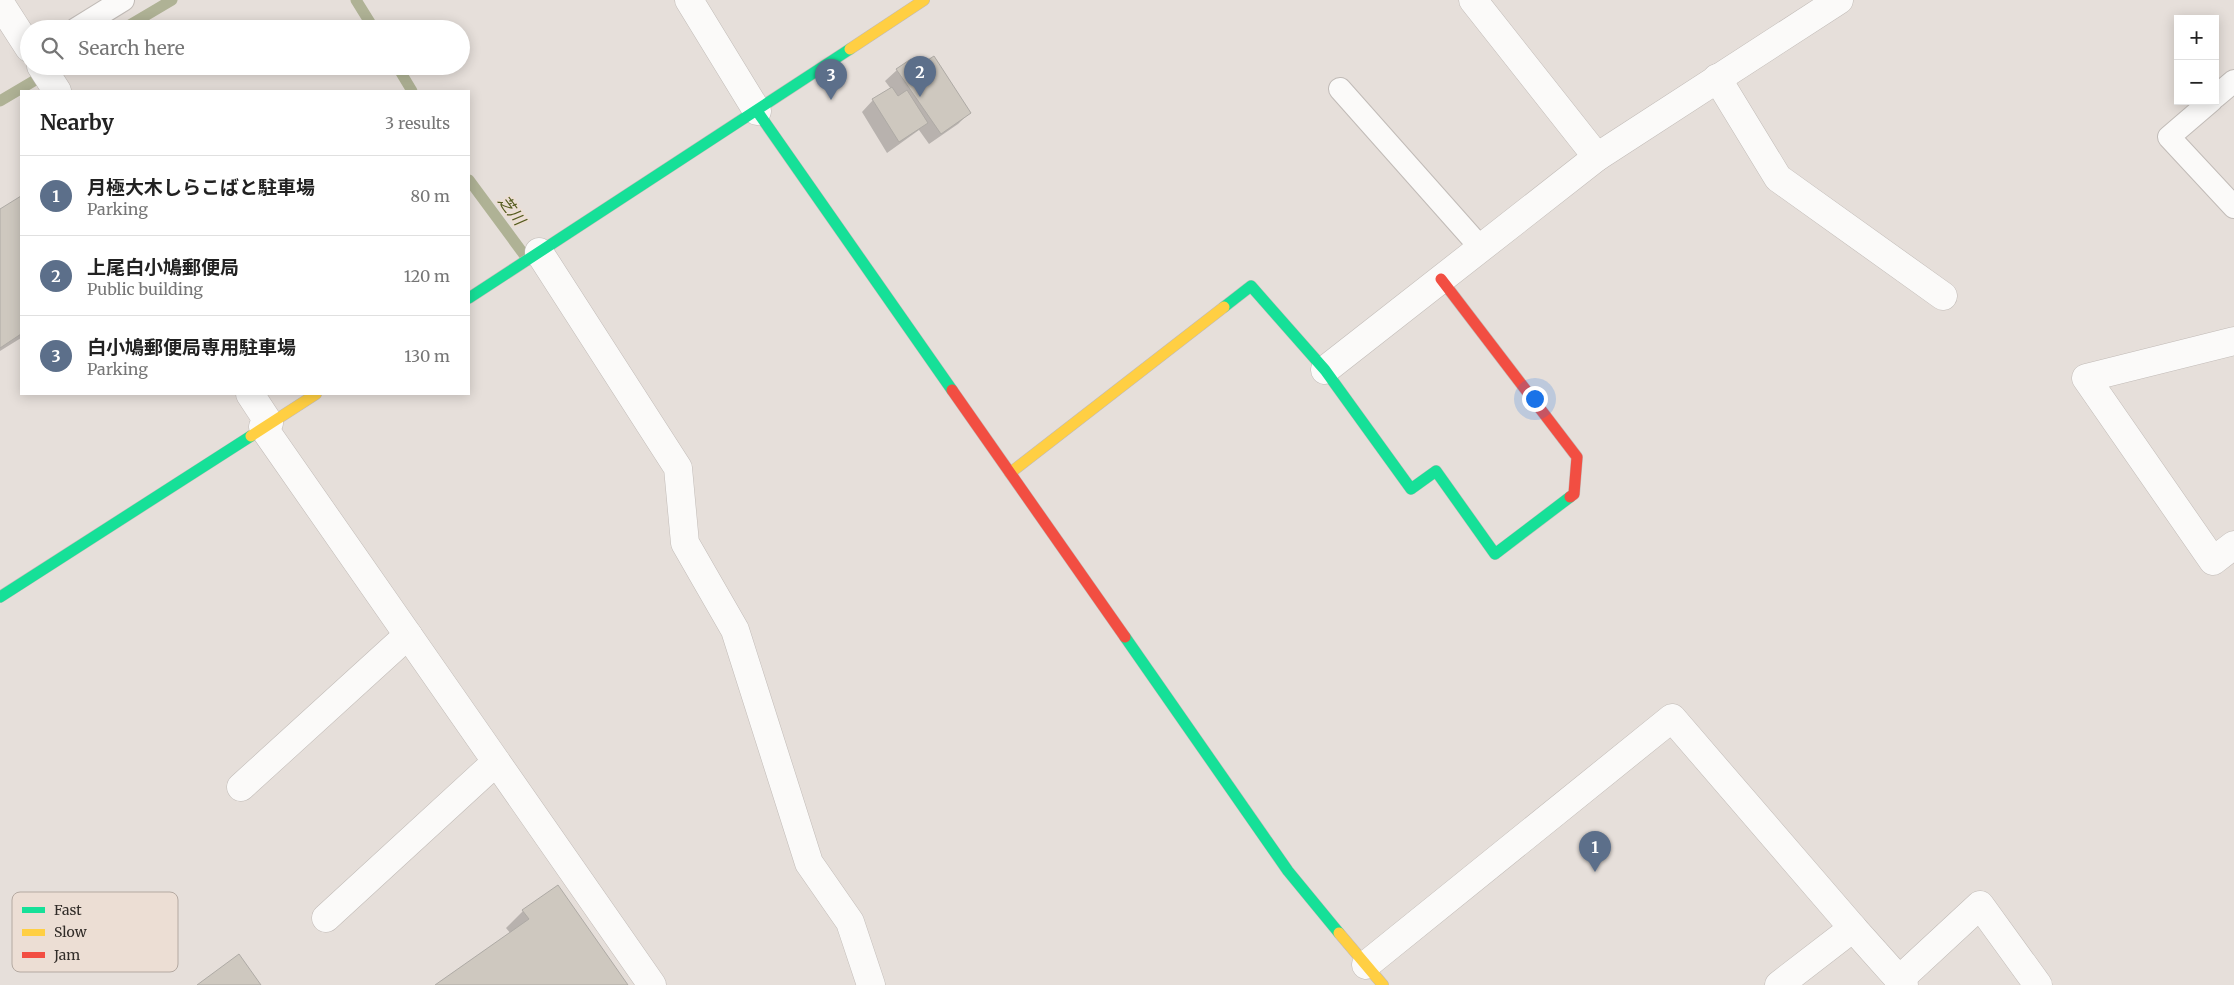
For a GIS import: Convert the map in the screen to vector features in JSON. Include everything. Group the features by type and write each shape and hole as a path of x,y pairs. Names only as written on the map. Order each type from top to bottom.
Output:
{"street":[{"path":"689,0 757,111 1288,871 1375,975 1672,718 1902,982 1980,905 2038,985"},
{"path":"470,297 924,0"},
{"path":"1473,0 1597,157"},
{"path":"1325,370 1597,157 1839,0"},
{"path":"0,3 20,34"},
{"path":"47,75 56,90"},
{"path":"1717,78 1778,178 1943,296"},
{"path":"539,252 678,468 685,543 735,630 809,863 850,922 871,985"},
{"path":"1010,472 1251,286 1325,370 1411,489 1436,471 1495,554 1574,494 1577,457 1441,279"},
{"path":"2234,341 2086,378 2213,561 2234,545"},
{"path":"251,395 266,425 408,635 652,985"},
{"path":"0,597 314,395"},
{"path":"241,787 408,635"},
{"path":"326,918 496,762"},
{"path":"1779,985 1853,928"}],"lane":[{"path":"91,20 123,0"},
{"path":"2219,94 2234,81"},
{"path":"1340,89 1481,248"},
{"path":"2207,105 2170,138 2234,206"}],"building":[{"path":"934,56 971,113 941,134 896,69 911,59 917,67"},
{"path":"892,87 898,96 907,90 928,123 899,142 872,99"},
{"path":"20,197 20,335 0,348 0,209"},
{"path":"558,885 628,985 435,985 529,919 522,910"},
{"path":"239,954 261,985 197,985"}],"waterway":[{"path":"138,20 172,0"},
{"name":"芝川","path":"356,0 368,20"},
{"path":"0,101 44,75"},
{"name":"芝川","path":"402,75 411,90"},
{"name":"芝川","path":"470,181 528,260"}],"traffic: fast":[{"path":"470,297 850,49"},
{"path":"757,111 952,390"},
{"path":"1224,307 1251,286 1325,370 1411,489 1436,471 1495,554 1570,497"},
{"path":"0,597 251,436"},
{"path":"1125,637 1288,871 1339,933"}],"traffic: slow":[{"path":"850,49 924,0"},
{"path":"1010,473 1224,307"},
{"path":"251,436 314,395"},
{"path":"1339,933 1383,985"}],"traffic: jam":[{"path":"1441,279 1577,457 1574,494 1570,497"},
{"path":"952,390 1125,637"}],"place":[{"name":"上尾白小鳩郵便局","path":"920,97"},
{"name":"白小鳩郵便局専用駐車場","path":"831,100"},
{"name":"月極大木しらこばと駐車場","path":"1595,872"}]}
